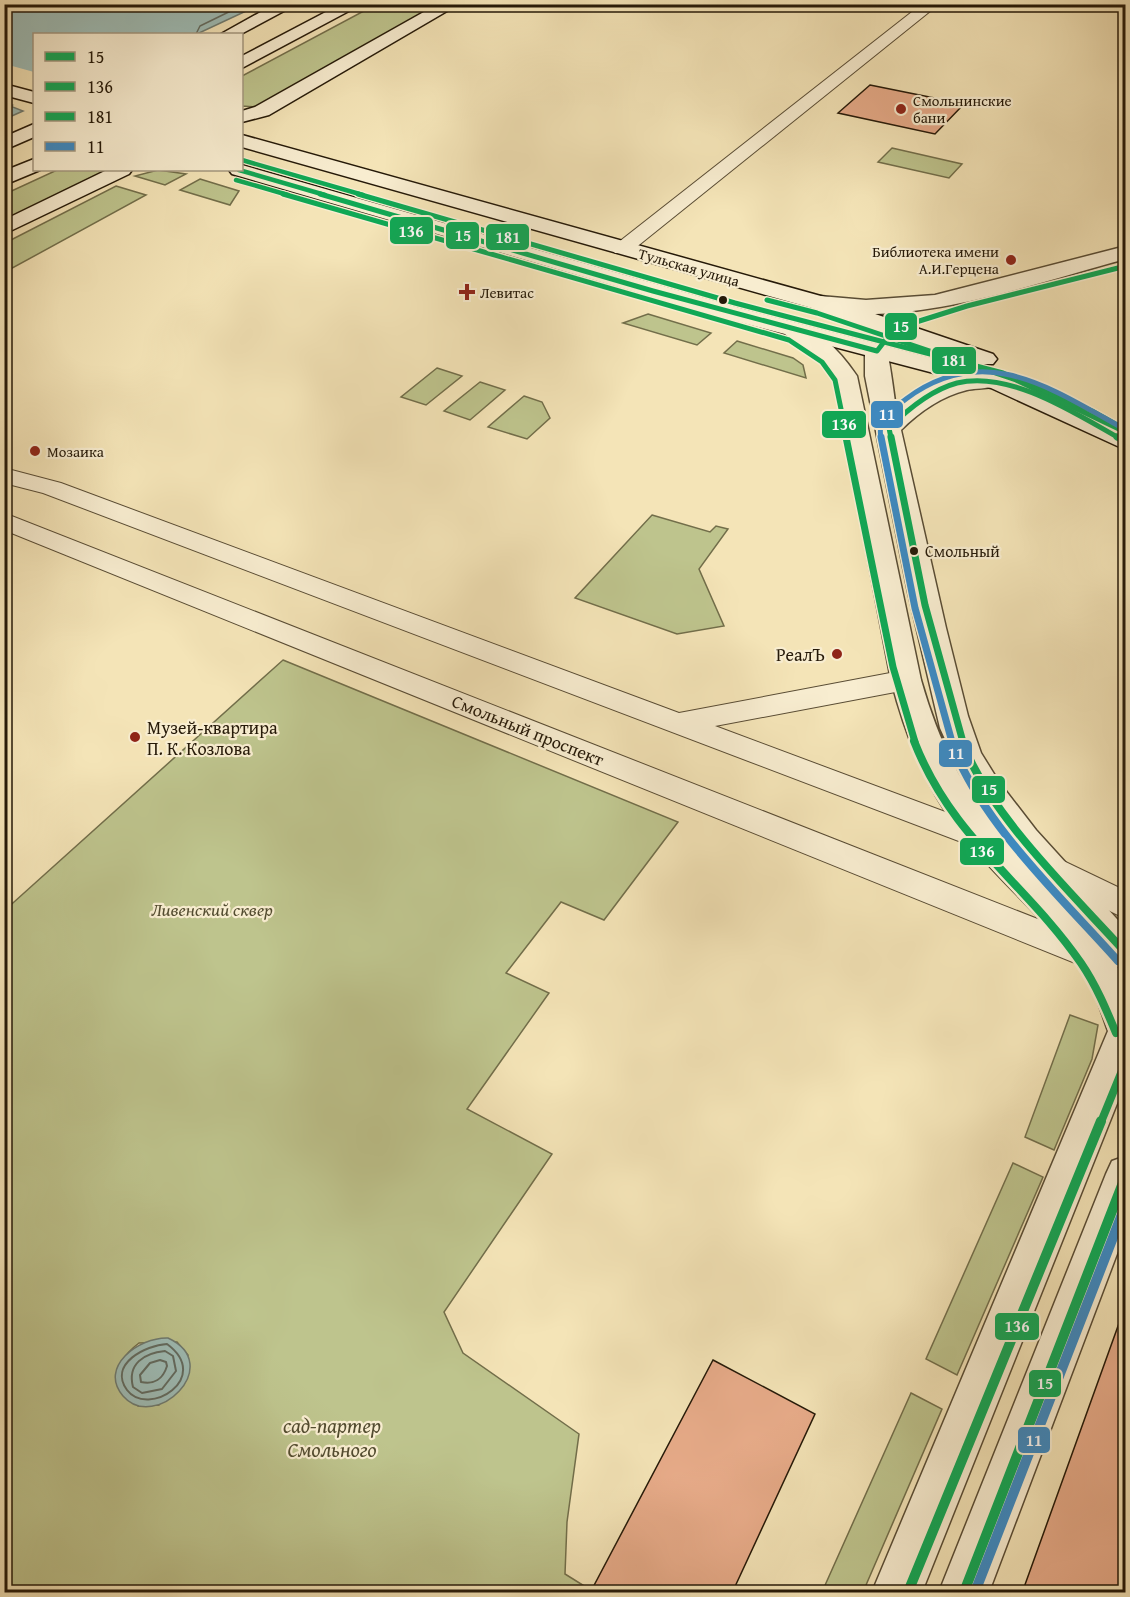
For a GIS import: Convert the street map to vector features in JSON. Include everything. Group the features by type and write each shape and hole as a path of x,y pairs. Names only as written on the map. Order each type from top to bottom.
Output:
{"main road":[{"path":"232,33 289,4"},
{"path":"243,43 318,4"},
{"path":"243,62 354,4"},
{"path":"243,117 262,111 451,4"},
{"path":"4,75 33,84"},
{"path":"4,89 33,98"},
{"path":"262,111 256,120 260,128 272,135 398,172 400,186 358,204"},
{"path":"4,144 33,130"},
{"name":"Тульская улица","path":"243,141 820,303 1020,370 1125,421"},
{"path":"4,159 33,145"},
{"path":"4,179 33,165"},
{"path":"4,228 120,171"},
{"name":"Тульская улица","path":"242,171 794,330 987,381 1039,398 1125,442"},
{"path":"820,303 866,307 935,302 1125,252"},
{"path":"897,1593 1125,1031 1109,955 1052,868 1019,834 970,762 954,717 925,605 877,376 877,351 894,329 967,306 1125,266"},
{"path":"794,330 829,354 845,376 906,681 918,728 930,757 982,837 1109,955"},
{"path":"889,428 943,389 966,381 987,381"},
{"path":"964,1593 1125,1174"}],"street":[{"path":"622,249 932,4"},
{"path":"5,521 6,476 52,488 982,837 1052,868 1125,906"},
{"path":"5,521 52,488"},
{"name":"Смольный проспект","path":"5,521 1109,955"},
{"path":"677,723 906,681"}],"green space":[{"path":"375,5 440,5 256,107 243,106 243,75"},
{"path":"892,148 962,164 949,178 878,162"},
{"path":"55,171 105,171 5,221 5,194"},
{"path":"154,171 186,174 165,185 135,176"},
{"path":"200,179 239,191 230,205 180,190"},
{"path":"116,186 146,195 5,272 5,243"},
{"path":"648,314 711,333 697,345 623,323"},
{"path":"737,341 793,358 803,365 806,378 724,353"},
{"path":"437,368 462,376 426,405 401,397"},
{"path":"480,382 505,390 470,420 444,411"},
{"path":"524,396 542,402 550,418 527,439 488,427"},
{"path":"652,515 710,532 716,526 728,529 699,569 724,626 677,634 575,598"},
{"path":"283,660 678,822 604,920 561,902 506,973 549,993 467,1109 552,1154 444,1312 463,1353 579,1434 567,1522 565,1574 594,1592 5,1592 4,911","holes":["177,1342 188,1355 159,1405 138,1406 118,1386 118,1373 122,1362 139,1343"]},
{"path":"1070,1015 1098,1025 1092,1059 1054,1150 1025,1137"},
{"path":"1013,1163 1043,1177 957,1375 926,1359"},
{"path":"911,1393 942,1409 863,1592 822,1592"}],"water":[{"path":"4,5 259,5 199,33 33,33 33,95 10,106 23,111 5,119"},
{"path":"168,1338 184,1350 190,1364 188,1378 179,1391 167,1401 152,1406 136,1405 123,1396 117,1385 115,1375 119,1365 134,1348 157,1339"}],"pier":[{"path":"5,64 33,72 33,98 18,106 4,102"}],"building":[{"name":"Смольнинские бани","path":"870,85 964,104 935,134 838,113"},
{"path":"1122,1315 1125,1316 1125,1593 1022,1593"},
{"path":"713,1360 815,1414 732,1593 590,1593"}],"transit line":[{"name":"181","path":"243,160 735,303 1003,373 1092,411 1126,430"},
{"name":"15","path":"242,171 653,291 877,351 894,329 967,306 1126,266"},
{"name":"136","path":"236,180 789,340 822,362 835,380 899,693 925,767 959,823 1058,934 1081,964 1101,996 1116,1033"},
{"name":"136","path":"767,300 817,313 1016,380 1121,430"},
{"name":"11","path":"1118,961 1011,841 960,766 944,720 915,608 879,428 880,423 892,410 929,384 957,372 984,370 1005,373 1048,388 1126,430"},
{"name":"15","path":"1126,442 1050,401 1008,385 987,381 956,383 935,392 915,405 889,428 925,605 954,717 970,762 1019,834 1126,953"},
{"name":"136","path":"908,1592 1126,1061"},
{"name":"15","path":"964,1592 1126,1175"},
{"name":"11","path":"975,1592 1126,1204"}],"place":[{"name":"Смольнинские бани","path":"901,109"},
{"name":"Библиотека имени А.И.Герцена","path":"1011,260"},
{"name":"Левитас","path":"467,292"},
{"name":"Мозаика","path":"35,451"},
{"name":"Смольный","path":"914,551"},
{"name":"РеалЪ","path":"837,654"},
{"name":"Музей-квартира П. К. Козлова","path":"135,737"}],"park label":[{"name":"Ливенский сквер","path":"212,909"},
{"name":"сад-партер Смольного","path":"332,1437"}]}
